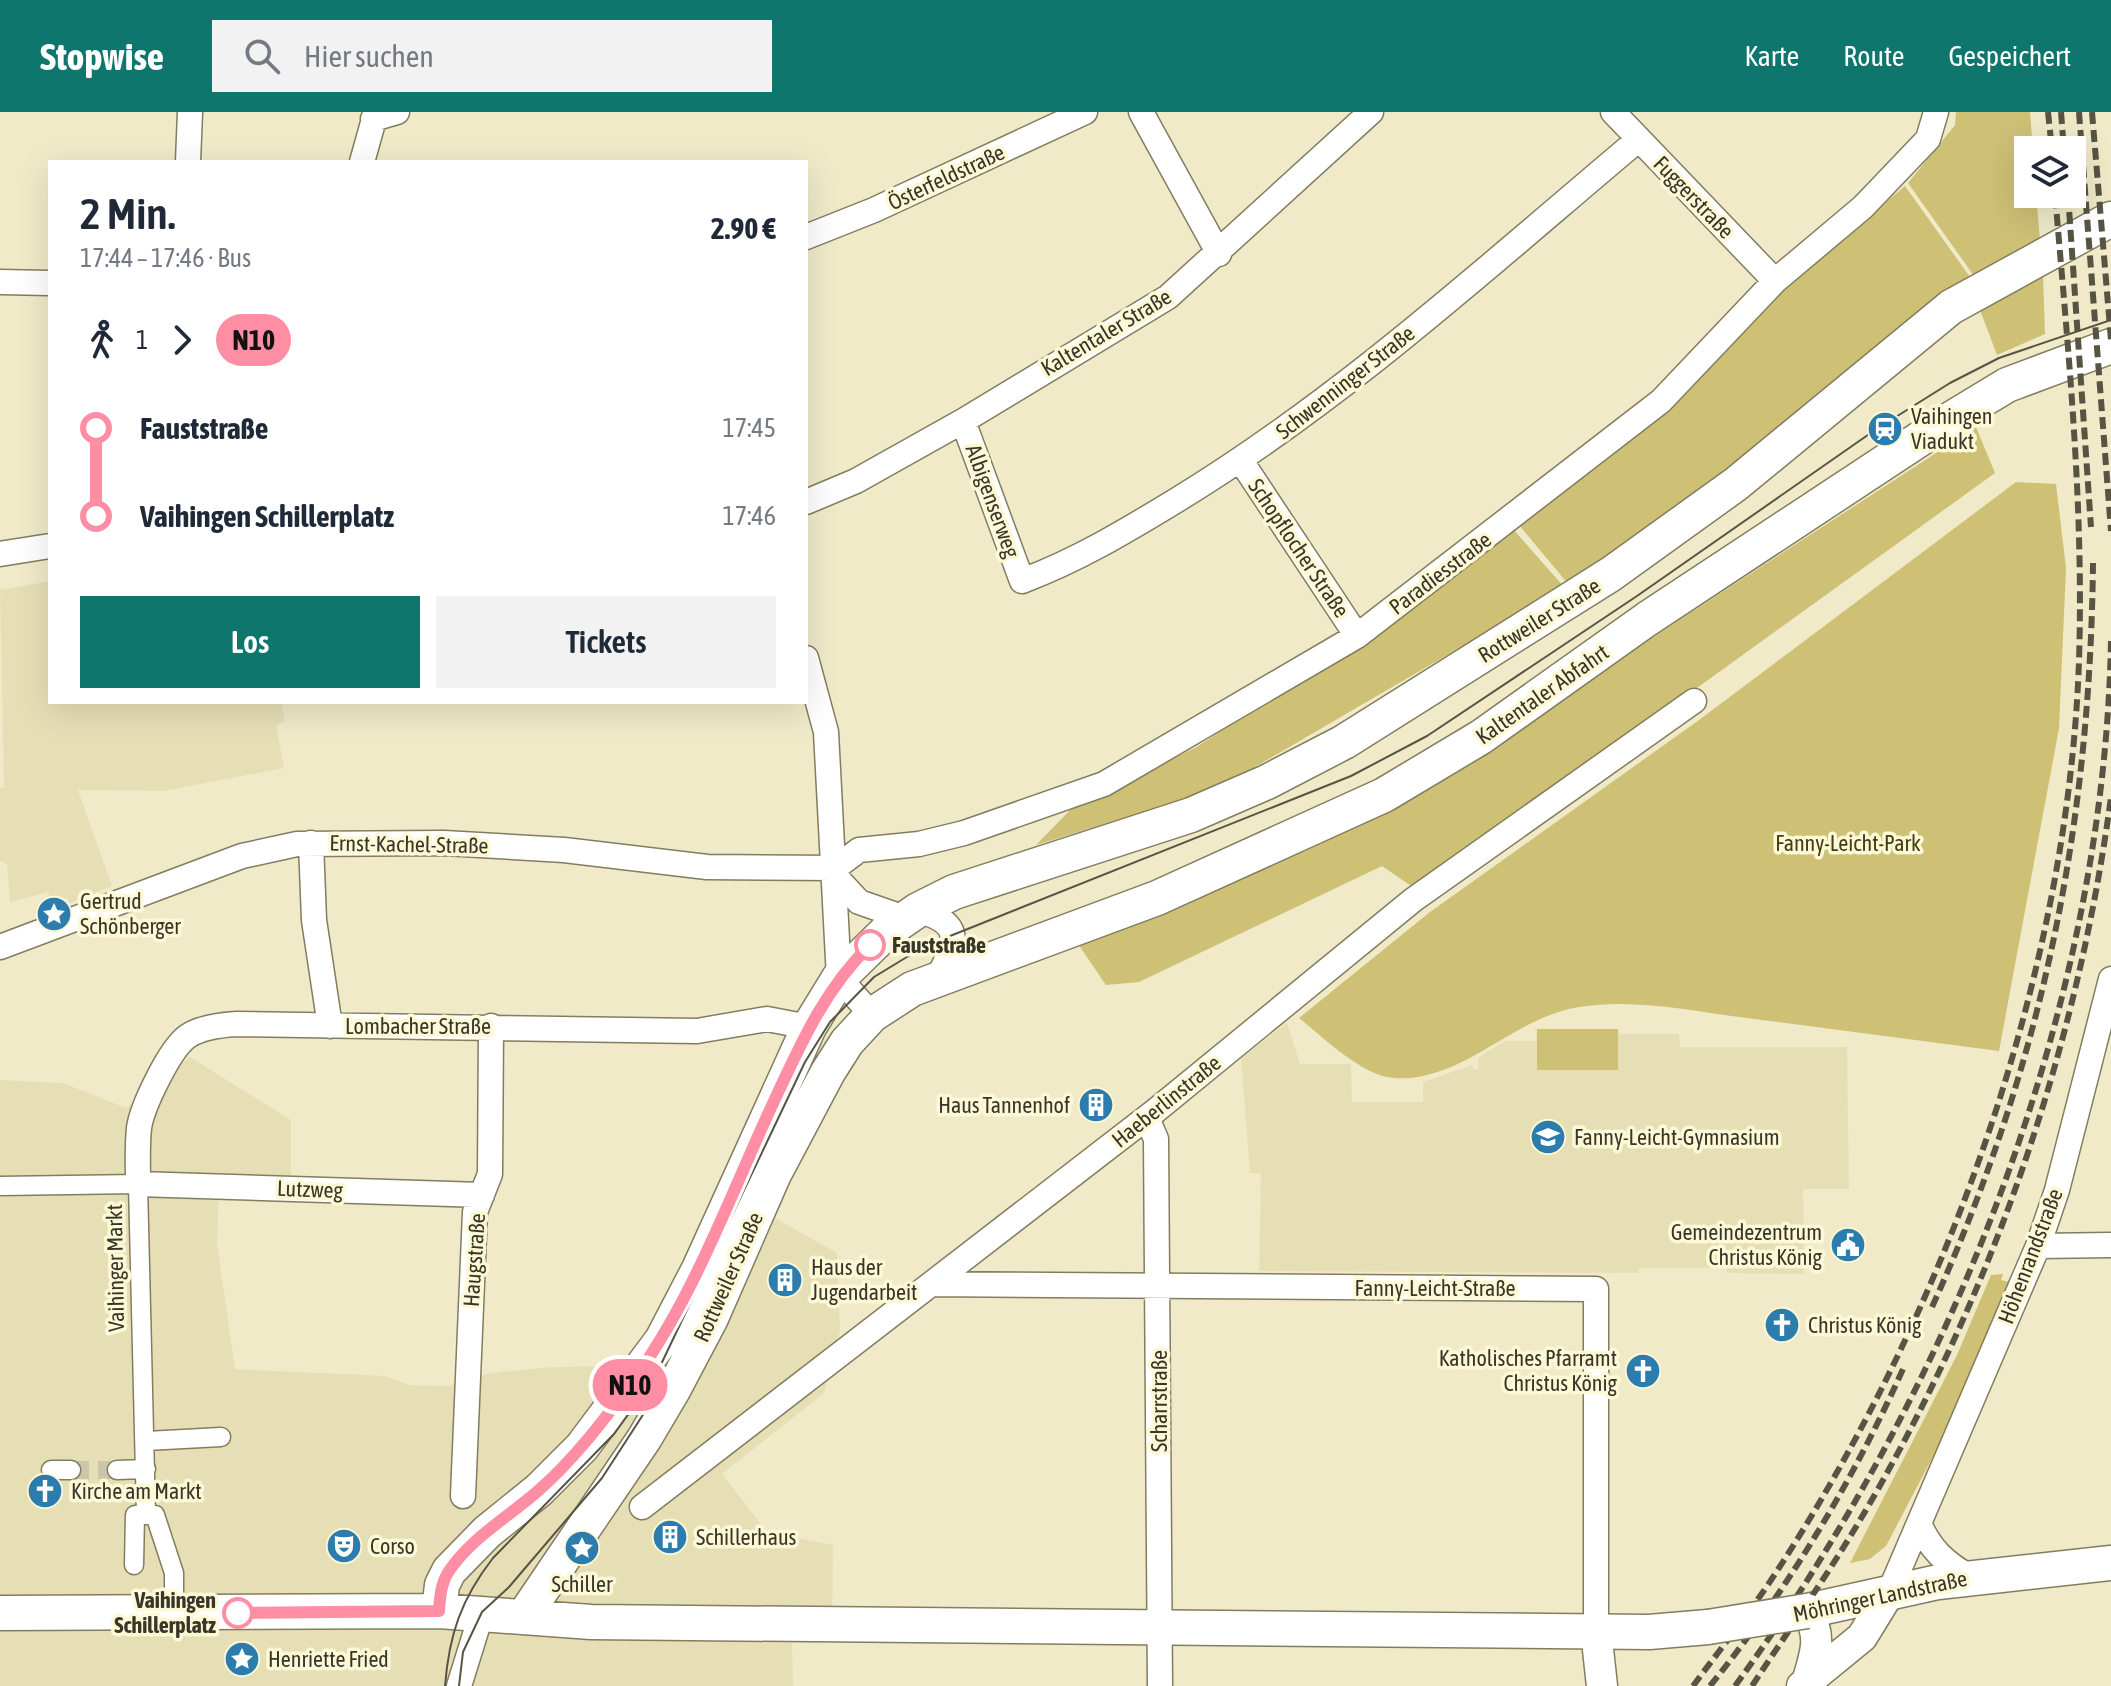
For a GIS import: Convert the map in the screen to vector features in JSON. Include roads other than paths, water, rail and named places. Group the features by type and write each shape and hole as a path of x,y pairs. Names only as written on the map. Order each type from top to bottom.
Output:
{"main road":[{"name":"Rottweiler Straße","path":"439,1611 442,1585 449,1571 487,1532 539,1490 582,1447 662,1340 699,1269 809,1027 839,978 870,945 911,914 993,876 1191,815 1344,742 1636,556 1780,450 1951,307 2106,221"},
{"name":"Kaltentaler Abfahrt","path":"938,978 1157,898 1384,795 1481,737 1647,619 1941,425 2007,385 2111,346"},
{"name":"Rottweiler Straße","path":"524,1616 644,1439 673,1390 711,1318 774,1174 847,1042 892,999 938,978"},
{"name":"Möhringer Landstraße","path":"0,1613 439,1611 591,1622 1649,1632 1820,1619 1889,1593 1970,1577 2111,1563"}],"street":[{"path":"188,160 190,112"},
{"name":"Österfeldstraße","path":"808,236 874,210 1085,112"},
{"path":"1141,112 1219,254"},
{"name":"Kaltentaler Straße","path":"808,501 856,481 963,421 1168,297 1219,254 1371,112"},
{"name":"Fuggerstraße","path":"1613,112 1775,281"},
{"name":"Paradiesstraße","path":"835,872 859,850 919,844 964,833 1104,784 1357,636 1661,401 1775,281 1863,207 1928,139 1936,112"},
{"path":"363,160 382,114"},
{"name":"Schwenninger Straße","path":"1022,581 1071,563 1241,461 1326,401 1639,139"},
{"path":"0,282 48,283"},
{"name":"Albigenserweg","path":"963,421 1022,581"},
{"name":"Schopflocher Straße","path":"1241,461 1357,636"},
{"path":"0,554 48,546"},
{"path":"808,665 826,732 839,978 872,1015"},
{"name":"Haeberlinstraße","path":"642,1507 1147,1118 1413,900 1694,701"},
{"path":"311,843 314,920 330,1026"},
{"name":"Ernst-Kachel-Straße","path":"0,947 242,856 311,843 492,845 707,867 835,872"},
{"path":"835,872 859,902 911,914 937,916 949,924 954,934 953,946 938,978"},
{"name":"Höhenrandstraße","path":"1809,1684 1862,1637 1889,1593 2038,1246 2057,1190 2111,979"},
{"name":"Lombacher Straße","path":"138,1184 143,1111 173,1053 188,1036 212,1026 491,1026 697,1031 767,1019 809,1027"},
{"name":"Haugstraße","path":"463,1496 475,1212 490,1174 491,1026"},
{"name":"Scharrstraße","path":"1147,1118 1156,1139 1160,1686"},
{"name":"Vaihinger Markt","path":"0,1186 138,1184 146,1515 135,1515 134,1565"},
{"name":"Lutzweg","path":"138,1184 482,1195"},
{"path":"2038,1246 2111,1245"},
{"name":"Fanny-Leicht-Straße","path":"933,1284 1596,1289 1596,1631"},
{"path":"146,1441 221,1437"},
{"path":"117,1470 146,1469"},
{"path":"51,1470 71,1470"},
{"path":"146,1515 155,1515 174,1573 174,1614"},
{"path":"1919,1523 1930,1546 1947,1564 1970,1577"},
{"path":"459,1686 482,1612"},
{"path":"1809,1684 1820,1619"},
{"path":"1596,1631 1602,1686"}],"tunnel":[{"path":"71,1470 117,1470"}],"tram line":[{"path":"445,1686 458,1618 482,1573 614,1434 655,1377 805,1062 830,1022 874,977 925,946 1351,776 1427,736 1637,596 1875,430 1950,383 1999,358 2111,320"},
{"path":"459,1686 463,1652 482,1612 509,1587 602,1478 661,1387"}],"railway":[{"path":"2048,112 2051,136"},
{"path":"2061,112 2063,136"},
{"path":"2079,112 2111,531"},
{"path":"2092,112 2111,340"},
{"path":"1693,1686 1777,1571 1838,1470 1894,1363 1944,1251 1988,1136 2023,1018 2051,899 2070,779 2079,661 2077,486 2056,208"},
{"path":"2069,208 2091,527"},
{"path":"1932,1307 2003,1126 2053,944 2070,852 2082,758 2090,662 2093,563"},
{"path":"1735,1686 1813,1571 1884,1450 1947,1323 2001,1191 2046,1056 2080,919 2102,780 2111,641"},
{"path":"1752,1686 1870,1503 1956,1336 1992,1249 2025,1161 2077,981 2111,797"},
{"path":"1710,1686 1766,1612 1817,1534 1863,1452 1903,1369"}],"place":[{"name":"Vaihingen Viadukt","path":"1885,429"},
{"name":"Gertrud Schönberger","path":"54,914"},
{"name":"Fauststraße","path":"870,945"},
{"name":"Haus Tannenhof","path":"1096,1105"},
{"name":"Fanny-Leicht-Gymnasium","path":"1548,1137"},
{"name":"Gemeindezentrum Christus König","path":"1848,1245"},
{"name":"Haus der Jugendarbeit","path":"785,1280"},
{"name":"Christus König","path":"1782,1325"},
{"name":"Katholisches Pfarramt Christus König","path":"1643,1371"},
{"name":"Kirche am Markt","path":"45,1491"},
{"name":"Schillerhaus","path":"670,1537"},
{"name":"Corso","path":"344,1546"},
{"name":"Schiller","path":"582,1548"},
{"name":"Vaihingen Schillerplatz","path":"238,1613"},
{"name":"Henriette Fried","path":"242,1659"}],"park label":[{"name":"Fanny-Leicht-Park","path":"1848,843"}]}
